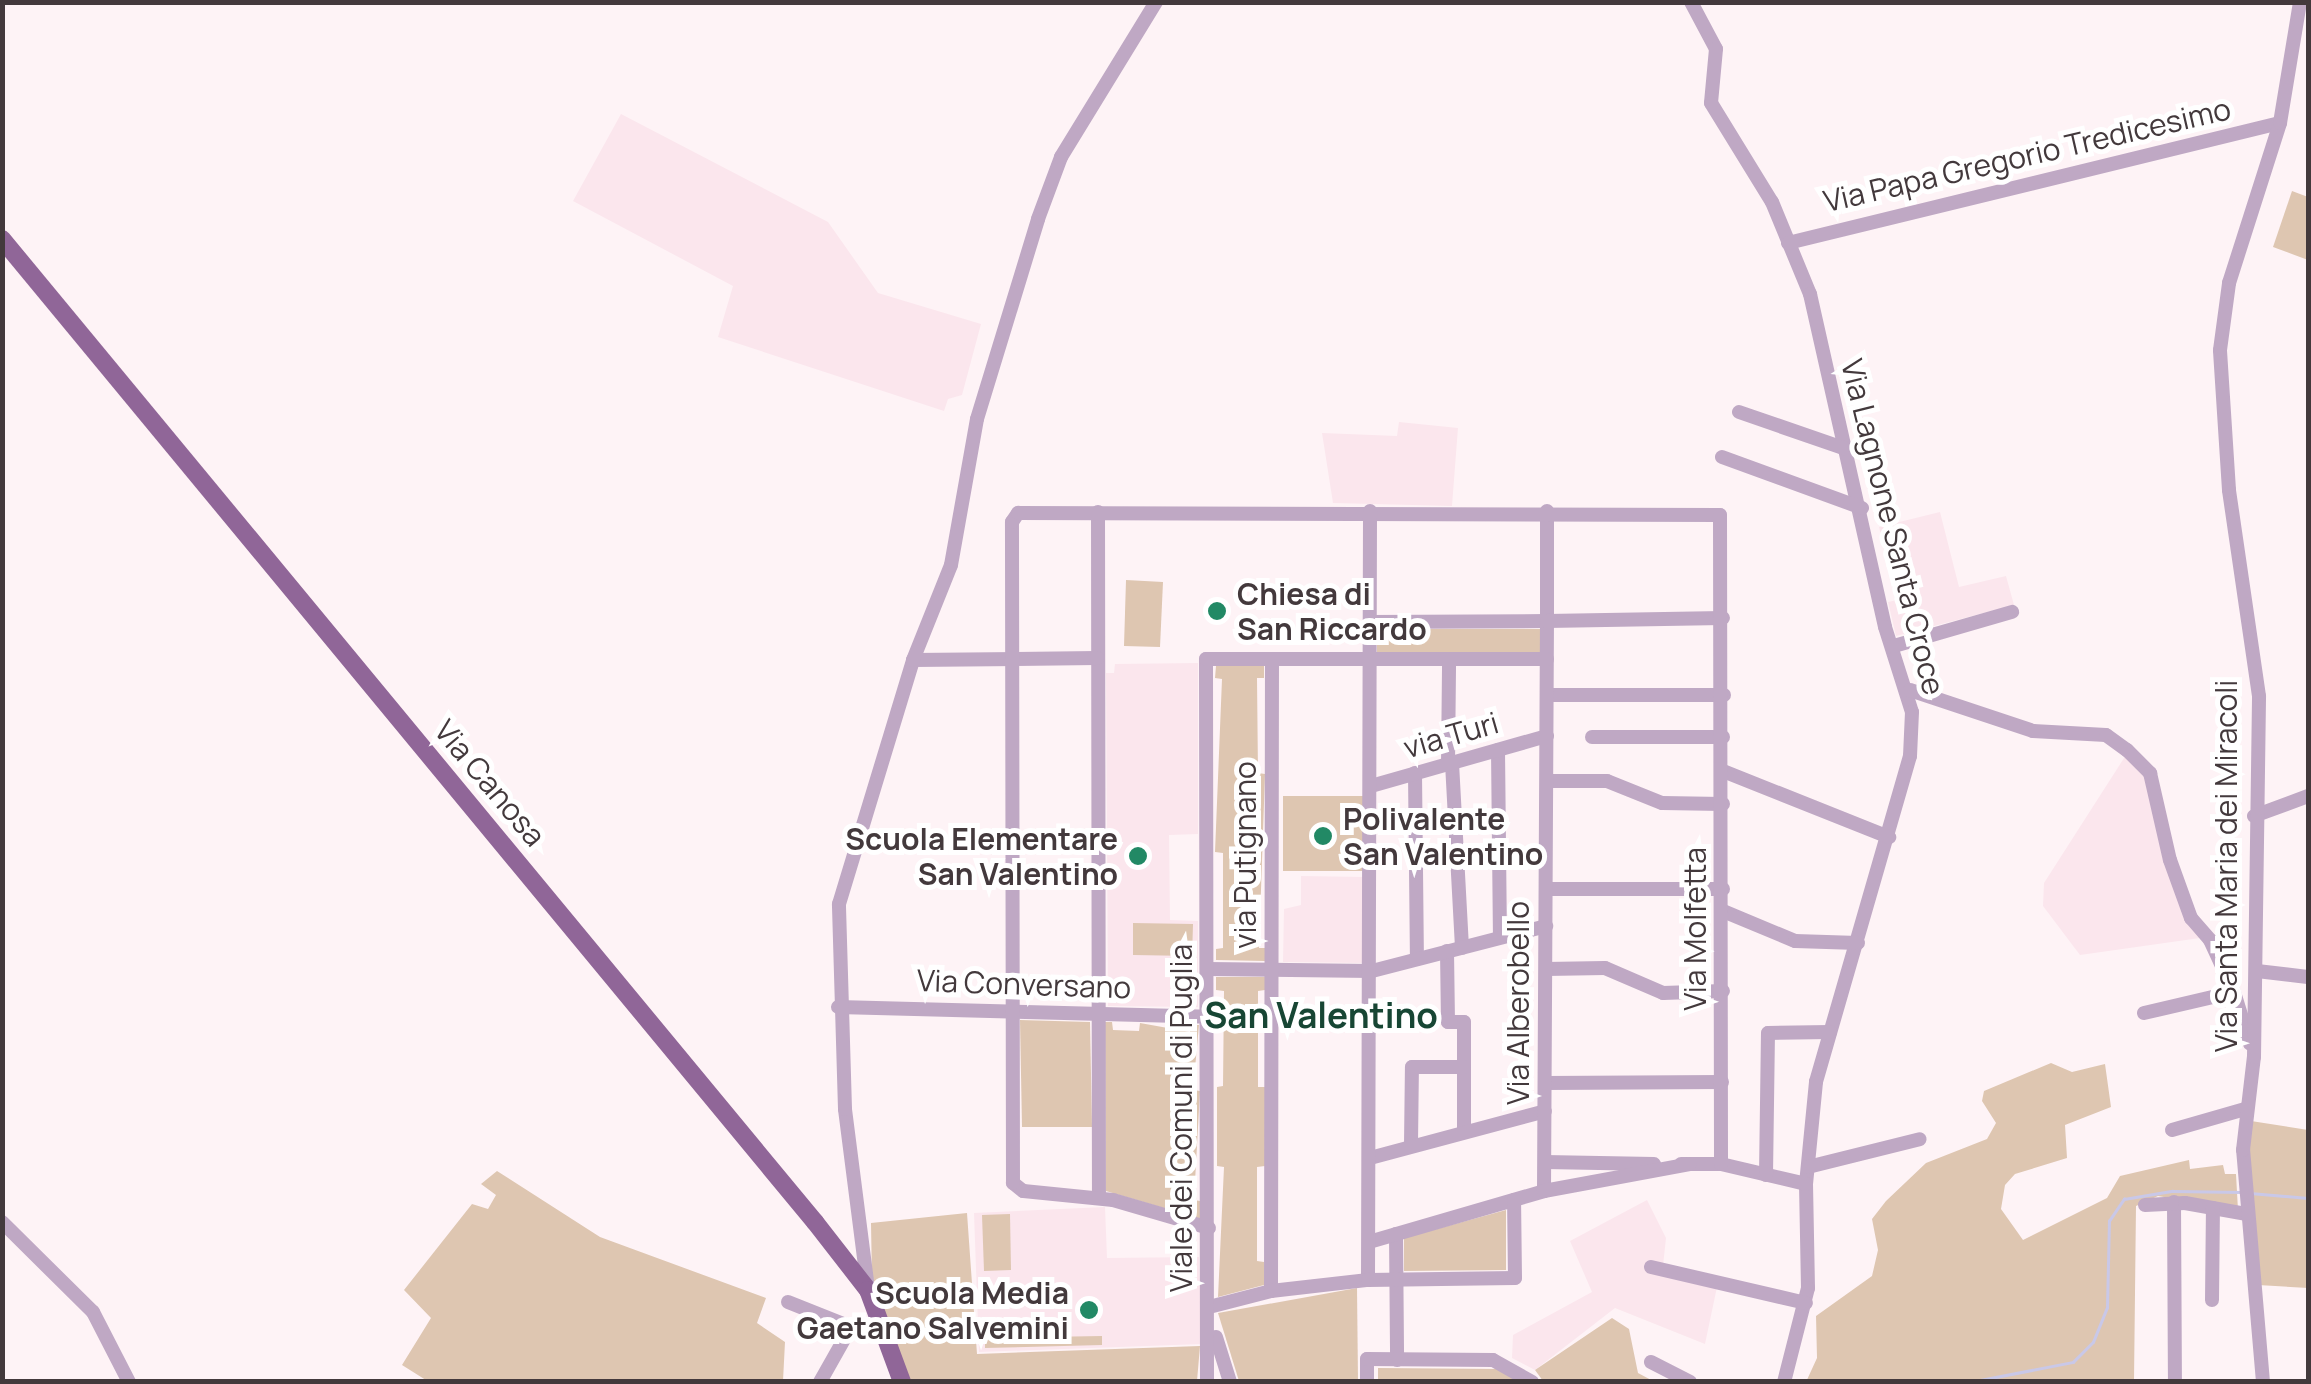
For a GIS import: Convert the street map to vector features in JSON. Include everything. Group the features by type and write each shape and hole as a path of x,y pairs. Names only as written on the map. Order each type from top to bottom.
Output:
{"main road":[{"name":"Via Canosa","path":"2,240 868,1290 902,1382"}],"street":[{"path":"868,1290 838,1007 838,904 913,660 951,565 977,419 1060,158 1156,2"},
{"name":"Via Lagnone Santa Croce","path":"1691,2 1716,49 1711,102 1759,178 1810,294 1894,646 1910,690 1910,756 1816,1082 1806,1184 1806,1303 1784,1382"},
{"name":"Via Santa Maria dei Miracoli","path":"2263,1382 2247,1214 2245,1109 2254,1057 2257,971 2254,816 2259,696 2222,423 2220,350 2229,283 2280,123 2300,2"},
{"name":"Via Papa Gregorio Tredicesimo","path":"1788,243 2280,123"},
{"path":"1740,412 1846,449"},
{"path":"1722,457 1862,508"},
{"path":"1368,1280 1372,971 1370,511"},
{"path":"1098,512 1099,1198"},
{"path":"1209,1228 1099,1198 1023,1191 1013,1184 1012,522 1018,513 1547,512 1547,621"},
{"name":"Via Molfetta","path":"1547,512 1716,513 1724,525 1721,1164"},
{"path":"1894,646 2012,612"},
{"path":"1370,622 1723,618"},
{"name":"Via Alberobello","path":"1544,1191 1547,621"},
{"path":"913,660 1012,662 1098,658"},
{"name":"Viale dei Comuni di Puglia","path":"1206,1382 1206,659 1547,659"},
{"name":"via Putignano","path":"1271,1291 1272,659"},
{"path":"1449,660 1455,950 1448,1022 1464,1022 1464,1129"},
{"path":"1910,690 2034,732 2106,735 2150,774 2170,860 2191,918 2210,940 2234,992 2254,1057"},
{"path":"1547,695 1724,694"},
{"name":"via Turi","path":"1371,786 1547,736"},
{"path":"1592,738 1722,737"},
{"path":"1498,750 1500,938"},
{"path":"1723,771 1889,836"},
{"path":"1415,774 1417,959"},
{"path":"1546,781 1607,781 1662,803 1723,804"},
{"path":"2254,816 2308,796"},
{"path":"1013,880 1098,881"},
{"path":"1546,889 1723,889"},
{"path":"1723,911 1795,941 1858,943"},
{"path":"1208,970 1372,971 1546,926"},
{"path":"1546,969 1604,968 1662,993 1722,991"},
{"path":"2257,971 2308,977"},
{"path":"2144,1013 2234,992"},
{"name":"Via Conversano","path":"838,1007 1208,1017"},
{"path":"1766,1175 1768,1032 1830,1032"},
{"path":"1412,1144 1412,1067 1464,1067"},
{"path":"1545,1083 1722,1082"},
{"path":"2172,1130 2245,1109"},
{"path":"1370,1158 1464,1129 1545,1111"},
{"path":"1808,1167 1920,1139"},
{"path":"1545,1162 1721,1164 1806,1184"},
{"path":"1369,1242 1544,1191 1690,1164"},
{"path":"1230,1382 1209,1307 1271,1291 1368,1280 1515,1278 1514,1200"},
{"path":"2144,1205 2174,1202 2247,1214"},
{"path":"2174,1202 2176,1382"},
{"path":"2212,1300 2213,1208"},
{"path":"2,1222 93,1312 130,1382"},
{"path":"1396,1234 1397,1360"},
{"path":"1651,1267 1806,1303"},
{"path":"788,1302 850,1327 882,1327"},
{"path":"820,1382 850,1327"},
{"path":"1368,1382 1367,1360 1493,1360 1532,1382"},
{"path":"1651,1362 1690,1382"}],"shaded area":[{"path":"621,114 828,222 878,293 981,324 962,395 948,399 944,411 718,337 733,286 573,201"},
{"path":"2292,191 2308,197 2308,260 2273,247"},
{"path":"1399,422 1458,428 1452,506 1333,503 1322,433 1397,436"},
{"path":"1940,512 1959,587 2006,576 2014,605 1896,636 1888,602 1897,600 1879,527"},
{"path":"1126,580 1163,582 1160,647 1124,646"},
{"path":"1377,629 1541,629 1541,654 1377,654"},
{"name":"Scuola Elementare San Valentino","path":"1198,663 1198,834 1169,835 1170,920 1198,921 1198,1007 1108,1006 1106,673 1114,673 1115,664"},
{"path":"1264,665 1264,678 1257,678 1258,773 1265,774 1259,948 1265,948 1265,961 1216,960 1216,949 1223,948 1223,853 1215,852 1222,679 1215,678 1216,666"},
{"path":"2126,755 2147,776 2200,938 2080,955 2043,906 2044,883"},
{"name":"Polivalente San Valentino","path":"1283,796 1363,796 1363,871 1283,871"},
{"path":"1301,876 1365,877 1364,963 1283,962 1284,909 1301,905"},
{"path":"1133,923 1193,924 1192,956 1133,955"},
{"path":"1216,977 1265,977 1265,990 1258,991 1258,1087 1265,1087 1265,1166 1257,1167 1257,1261 1264,1262 1264,1285 1218,1297 1224,1167 1217,1166 1217,1087 1223,1086 1224,991 1216,990"},
{"path":"1020,1020 1090,1022 1092,1127 1022,1127"},
{"path":"1105,1022 1112,1022 1113,1030 1139,1031 1140,1023 1190,1032 1190,1025 1199,1025 1193,1090 1200,1091 1194,1200 1200,1201 1201,1219 1106,1191"},
{"path":"2051,1063 2072,1072 2105,1064 2111,1107 2065,1125 2067,1158 2015,1174 2005,1185 2001,1209 2023,1240 2107,1198 2120,1176 2189,1160 2190,1169 2223,1165 2225,1174 2236,1174 2238,1210 2158,1196 2136,1206 2134,1381 1806,1382 1817,1358 1816,1316 1872,1276 1878,1250 1872,1219 1926,1163 1987,1139 1996,1123 1982,1101 1984,1091"},
{"path":"2251,1121 2308,1130 2308,1288 2258,1285 2248,1178"},
{"path":"497,1171 600,1237 766,1298 757,1323 785,1342 783,1381 429,1382 402,1365 431,1318 404,1290 472,1204 488,1209 496,1195 481,1184"},
{"path":"1647,1200 1666,1238 1662,1275 1717,1287 1705,1344 1615,1308 1535,1370 1512,1358 1513,1335 1592,1292 1570,1241"},
{"name":"Scuola Media Gaetano Salvemini","path":"1105,1207 1107,1258 1199,1257 1202,1344 979,1352 974,1213"},
{"path":"1506,1210 1506,1270 1404,1271 1404,1238"},
{"path":"967,1213 977,1354 1200,1346 1197,1381 910,1381 872,1281 871,1223"},
{"path":"1010,1214 1011,1270 984,1271 982,1215"},
{"path":"1357,1288 1358,1381 1239,1381 1218,1313"},
{"path":"1612,1318 1629,1329 1638,1373 1653,1381 1543,1381 1535,1370"},
{"path":"1102,1336 1102,1345 985,1348 985,1338"},
{"path":"1378,1368 1499,1369 1519,1382 1378,1382"}],"waterway":[{"path":"1970,1382 2073,1362 2093,1342 2107,1308 2109,1221 2124,1199 2172,1191 2242,1192"},
{"path":"2250,1193 2308,1198"}],"place":[{"name":"Chiesa di San Riccardo","path":"1217,611"},
{"name":"Polivalente San Valentino","path":"1323,836"},
{"name":"Scuola Elementare San Valentino","path":"1138,856"},
{"name":"Scuola Media Gaetano Salvemini","path":"1089,1310"}],"district":[{"name":"San Valentino","path":"1321,1015"}]}
